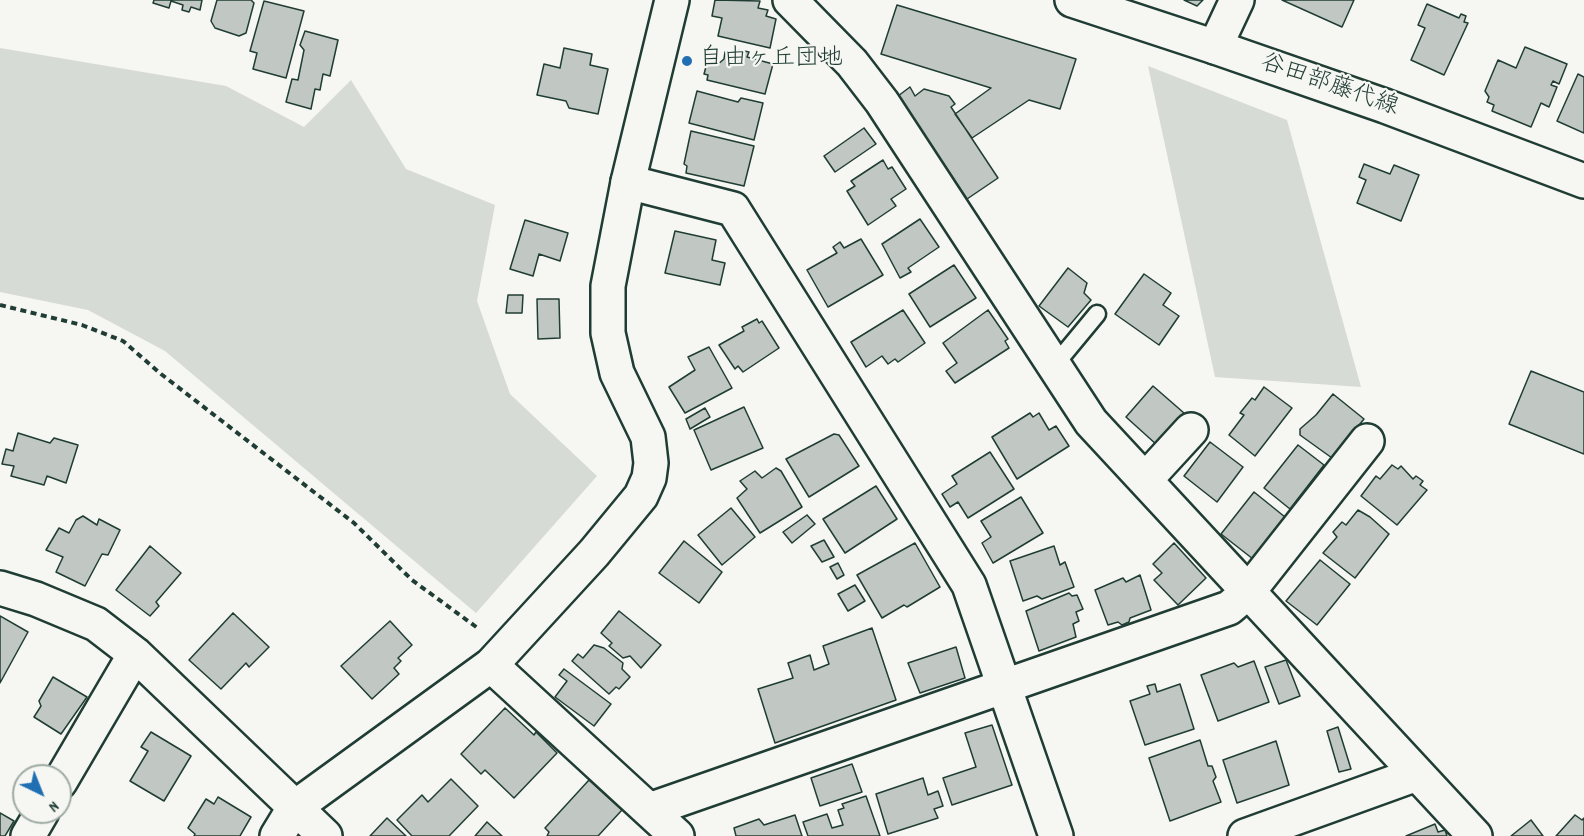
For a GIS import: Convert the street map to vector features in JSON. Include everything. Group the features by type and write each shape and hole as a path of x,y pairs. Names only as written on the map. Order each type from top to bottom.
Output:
{"street":[{"path":"277,836 294,808 497,659 594,553 640,496 649,478 651,463 648,437 617,373 608,333 608,286 628,182 672,0"},
{"path":"790,0 852,63 882,102 1091,422 1475,836"},
{"name":"谷田部藤代線","path":"1072,0 1215,46 1385,106 1584,181"},
{"path":"1215,46 1237,0"},
{"path":"628,182 733,209 969,585 1056,836"},
{"path":"1146,479 1191,430"},
{"path":"649,810 1229,608 1248,592 1367,441"},
{"path":"0,588 36,599 96,624 135,654 325,836"},
{"path":"71,764 135,654"},
{"path":"497,659 677,836"},
{"path":"1245,836 1418,774"}],"lane":[{"path":"1054,366 1097,314"}],"path":[{"path":"0,305 82,325 123,341 161,374 354,523 412,580 480,630 497,659"}],"shaded area":[{"path":"0,48 226,86 304,127 351,80 406,169 495,205 477,301 510,394 597,476 476,613 165,351 88,310 0,292"},
{"path":"1148,66 1287,120 1361,387 1215,377"}],"building":[{"path":"154,0 202,0 200,10 191,7 189,12 182,10 183,5 171,1 169,8 153,3"},
{"path":"217,0 251,0 254,3 246,33 239,36 215,28 211,21"},
{"path":"715,0 760,1 758,8 768,10 766,16 776,19 770,48 718,36 722,18 712,16"},
{"path":"1184,0 1203,0 1197,6"},
{"path":"1282,0 1354,0 1342,27"},
{"path":"264,1 304,11 286,78 253,69 257,53 250,51"},
{"path":"1427,4 1459,18 1461,14 1466,16 1464,22 1468,23 1444,75 1411,60 1425,28 1418,25"},
{"path":"897,5 1076,59 1060,109 1029,100 972,138 955,114 991,88 881,54"},
{"path":"305,31 338,40 330,76 323,74 320,90 315,89 311,109 286,102 292,79 298,80 304,50 300,45"},
{"path":"1525,47 1567,64 1559,84 1553,81 1551,85 1557,87 1549,107 1541,103 1531,127 1492,111 1494,105 1487,102 1489,97 1485,91 1498,60 1516,68"},
{"path":"564,48 592,54 590,65 608,69 598,114 569,108 566,101 537,95 544,64 560,68"},
{"path":"734,49 749,52 747,57 773,64 765,94 707,80 708,75 704,74 707,63 717,65 724,59 725,52 732,54"},
{"path":"1578,74 1584,77 1584,133 1557,121"},
{"path":"910,87 915,96 924,89 949,96 955,104 951,107 998,178 967,199 898,96"},
{"path":"697,91 738,102 741,98 763,103 754,140 689,123"},
{"path":"864,128 876,144 835,172 824,156"},
{"path":"691,131 754,146 744,186 686,173 687,166 684,164"},
{"path":"883,160 888,169 892,167 906,189 891,199 896,206 868,225 847,191 855,186 851,181"},
{"path":"1364,164 1390,174 1394,165 1419,175 1401,221 1357,203 1366,180 1359,177"},
{"path":"920,219 939,247 908,268 911,272 900,278 882,244"},
{"path":"525,220 568,233 560,261 539,254 533,276 510,269"},
{"path":"675,231 716,240 712,260 725,263 720,285 665,273"},
{"path":"861,239 883,275 828,307 807,270 837,253 833,247 840,242 844,248"},
{"path":"954,265 976,298 930,327 909,294"},
{"path":"1068,268 1087,283 1084,293 1091,300 1068,327 1039,306"},
{"path":"1144,274 1171,293 1163,305 1179,316 1159,345 1115,314"},
{"path":"508,295 523,295 522,313 506,313"},
{"path":"537,299 559,299 560,338 538,339"},
{"path":"903,310 925,343 898,362 895,359 888,364 882,356 866,367 851,342"},
{"path":"988,310 1008,339 1005,341 1009,348 955,383 946,371 957,363 943,343"},
{"path":"757,319 759,323 762,321 779,348 743,372 738,366 735,369 719,345 744,331 742,327"},
{"path":"709,347 732,388 685,413 669,387 695,370 688,357"},
{"path":"1531,371 1584,392 1584,454 1509,424"},
{"path":"1153,386 1184,413 1157,445 1126,417"},
{"path":"1264,387 1292,408 1255,456 1229,435 1244,415 1240,413 1252,398 1255,400"},
{"path":"1333,394 1364,419 1332,458 1300,435 1300,429 1316,415"},
{"path":"744,407 763,448 711,470 694,430"},
{"path":"705,408 710,417 690,429 686,419"},
{"path":"1030,413 1033,417 1039,413 1049,430 1056,426 1069,446 1017,479 992,437"},
{"path":"18,433 50,443 54,438 78,445 66,483 47,476 44,485 11,476 14,466 2,464 6,449 13,451"},
{"path":"834,434 839,435 859,466 809,497 786,459"},
{"path":"1210,442 1243,467 1217,502 1184,476"},
{"path":"1298,445 1324,465 1290,509 1264,488"},
{"path":"990,452 1014,489 968,518 958,502 950,507 942,494 957,484 952,476"},
{"path":"1392,465 1398,469 1401,466 1413,479 1416,476 1423,481 1420,485 1427,490 1397,525 1361,496 1376,476 1380,479"},
{"path":"776,468 781,471 802,507 760,533 737,498 747,489 740,481 755,471 762,478"},
{"path":"876,486 897,519 845,553 823,519"},
{"path":"1254,492 1285,517 1253,559 1221,534"},
{"path":"1021,497 1043,533 993,563 982,543 991,537 981,521"},
{"path":"731,508 755,537 722,565 698,535"},
{"path":"1358,510 1370,517 1389,534 1355,578 1323,553 1337,537 1333,532 1342,522 1346,525"},
{"path":"807,515 815,524 792,543 783,532"},
{"path":"83,516 97,525 99,519 120,530 108,555 102,554 85,586 56,572 63,557 46,550 59,528 69,533 76,520"},
{"path":"824,540 834,557 822,562 811,546"},
{"path":"684,541 722,572 699,603 659,573"},
{"path":"915,543 940,587 907,607 904,605 882,618 857,575"},
{"path":"1174,543 1206,578 1178,605 1154,580 1162,573 1153,564"},
{"path":"150,546 181,573 156,602 159,606 150,616 116,590"},
{"path":"1054,546 1060,565 1065,562 1074,587 1042,599 1037,596 1023,601 1010,561"},
{"path":"1320,560 1350,584 1317,625 1286,601"},
{"path":"838,563 844,575 837,579 830,567"},
{"path":"1140,575 1151,610 1130,618 1129,622 1122,625 1118,622 1108,625 1095,590 1123,578 1126,582"},
{"path":"855,585 865,601 848,611 838,594"},
{"path":"1069,593 1072,596 1077,595 1083,609 1076,612 1079,621 1073,624 1076,637 1039,651 1026,611"},
{"path":"619,611 661,645 641,668 630,656 623,658 609,646 612,643 601,633"},
{"path":"233,613 269,647 249,667 246,663 221,689 189,660"},
{"path":"0,616 28,632 0,683"},
{"path":"390,621 412,645 398,658 401,661 394,668 399,674 372,699 341,666"},
{"path":"872,628 896,700 775,743 758,689 793,678 788,663 810,655 814,670 829,664 823,646"},
{"path":"594,645 604,648 623,663 622,669 630,677 619,689 616,687 609,694 572,661 578,654 583,658"},
{"path":"956,647 965,678 920,693 908,663"},
{"path":"1286,660 1300,696 1279,704 1265,667"},
{"path":"1254,661 1269,702 1218,721 1201,675 1234,663 1238,667"},
{"path":"564,669 611,704 594,726 555,697 567,681 559,675"},
{"path":"53,677 87,697 61,734 34,717 41,706 39,701"},
{"path":"1155,684 1157,692 1180,684 1194,729 1145,745 1130,701 1150,694 1147,686"},
{"path":"505,708 534,735 536,732 557,753 514,798 485,770 481,774 461,754"},
{"path":"992,725 1012,785 952,805 943,778 976,767 965,733"},
{"path":"1338,727 1351,769 1339,772 1327,731"},
{"path":"151,732 191,756 164,801 130,781 148,751 141,747"},
{"path":"1200,740 1208,766 1212,766 1216,777 1213,781 1221,802 1170,821 1149,758"},
{"path":"1276,741 1289,785 1237,803 1223,760"},
{"path":"852,764 862,792 820,806 811,778"},
{"path":"923,778 928,795 938,791 943,806 934,809 938,818 888,834 876,794"},
{"path":"451,779 478,806 449,836 412,836 397,820 422,795 428,802"},
{"path":"589,780 622,810 598,836 547,836 549,832 545,828"},
{"path":"866,796 880,836 808,836 803,822 827,814 832,828 843,825 838,810 844,808 842,804"},
{"path":"218,797 251,817 240,836 194,836 195,834 188,828 206,799 214,804"},
{"path":"0,813 12,820 12,824 5,836 0,836"},
{"path":"795,815 802,836 736,836 734,828 759,819 764,825"},
{"path":"1575,815 1582,820 1584,818 1584,836 1556,836"},
{"path":"387,818 406,836 370,836"},
{"path":"1531,820 1543,836 1511,836"},
{"path":"487,822 502,836 475,836"},
{"path":"1435,824 1438,832 1445,830 1447,836 1406,836"}],"place":[{"name":"自由ヶ丘団地","path":"687,61"}]}
